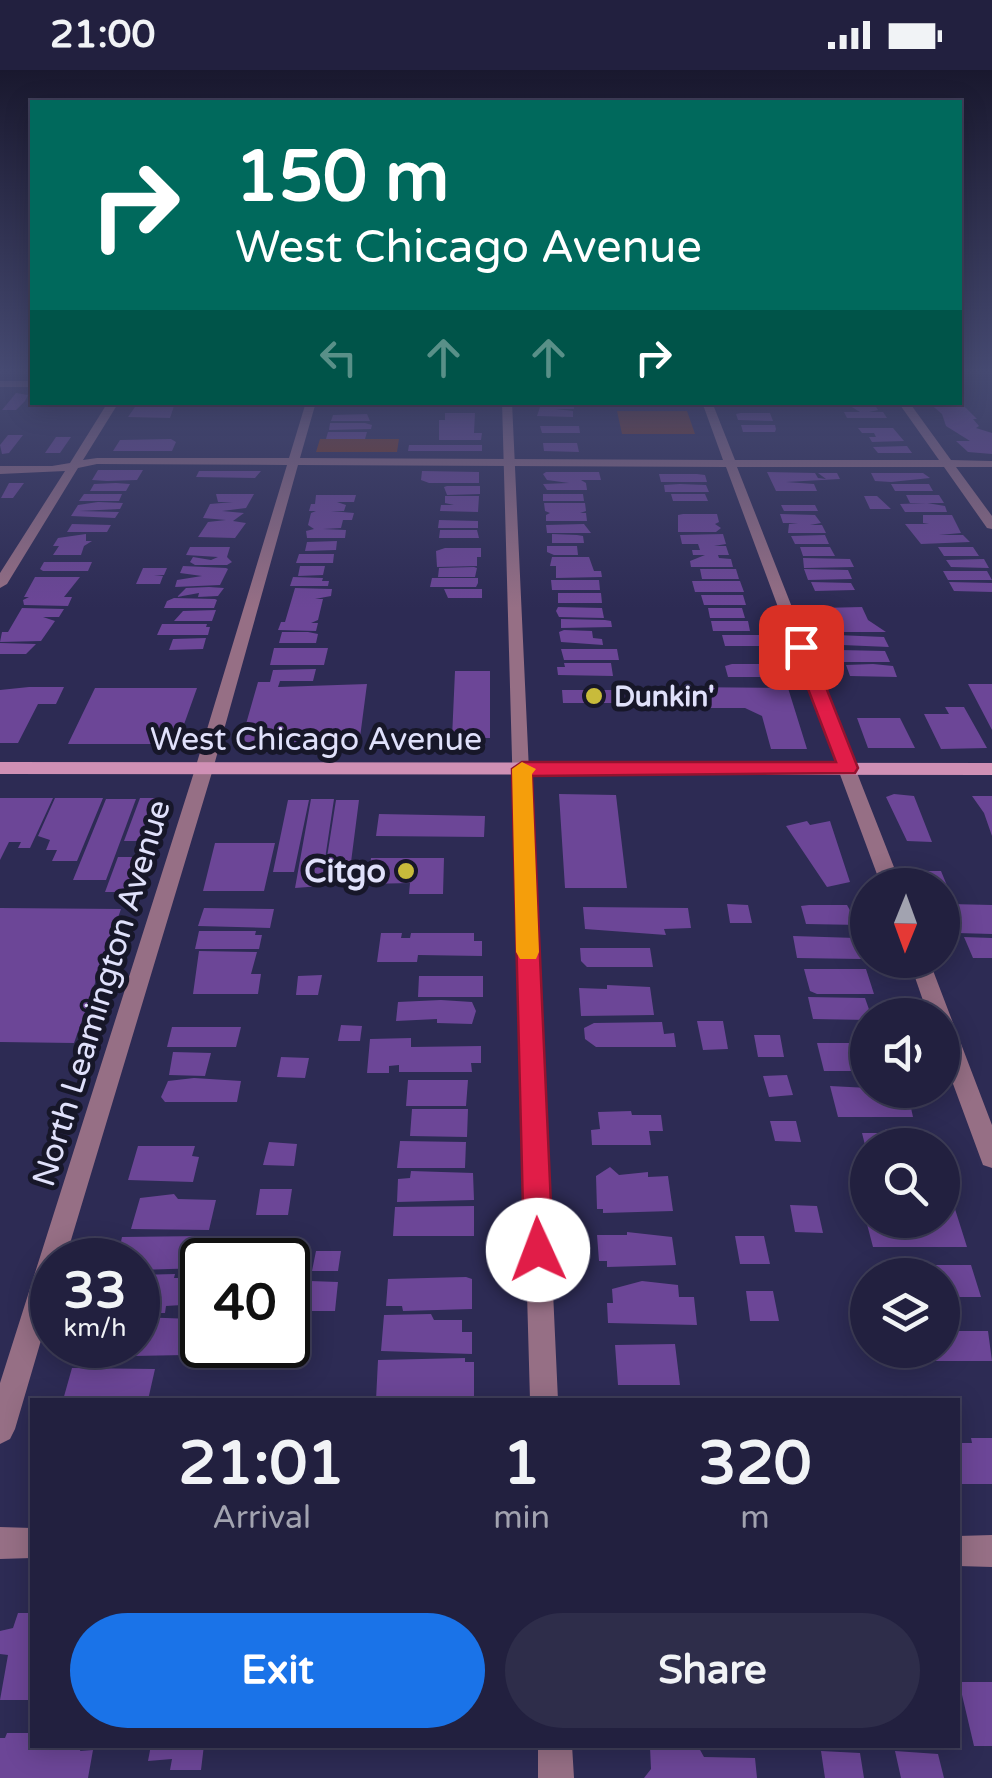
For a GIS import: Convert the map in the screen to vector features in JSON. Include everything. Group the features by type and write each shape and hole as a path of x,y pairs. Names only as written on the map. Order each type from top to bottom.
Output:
{"main road":[{"name":"West Chicago Avenue","path":"0,768 992,770"}],"street":[{"path":"0,584 85,449"},
{"name":"North Leamington Avenue","path":"0,1429 204,769 298,449"},
{"path":"509,449 544,1398"},
{"path":"725,449 885,868"},
{"path":"937,449 992,525"},
{"path":"0,470 52,470 96,461 992,464"},
{"path":"960,1072 992,1157"},
{"path":"0,1543 30,1543"},
{"path":"960,1551 992,1551"},
{"path":"555,1748 556,1778"}],"shaded area":[{"path":"317,449 398,449 397,452 316,452"}],"building":[{"path":"48,449 63,449 60,453 45,453"},
{"path":"114,449 173,449 172,451"},
{"path":"408,449 482,449 482,451"},
{"path":"578,449 579,452 544,451"},
{"path":"874,449 909,449 912,453 878,453"},
{"path":"964,449 992,449 992,454"},
{"path":"98,470 143,470 137,480 92,480"},
{"path":"199,471 261,471 255,478 196,477"},
{"path":"422,471 479,472 479,483 429,483 421,480"},
{"path":"599,472 601,480 581,480 587,490 547,490 543,484 569,483 547,480 543,474"},
{"path":"767,472 815,473 826,479 818,473 837,473 840,479 786,482 814,484 817,491 776,491"},
{"path":"871,473 923,473 930,478 875,481"},
{"path":"659,474 705,475 707,482 661,482"},
{"path":"9,483 24,483 13,498 1,498"},
{"path":"94,484 130,484 126,491 90,491"},
{"path":"891,484 929,484 933,491 895,491"},
{"path":"664,485 706,485 709,492 665,492"},
{"path":"447,486 480,486 480,494 447,495"},
{"path":"84,494 122,494 119,501 79,501"},
{"path":"216,494 254,494 246,508 222,511 244,513 233,521 246,523 235,538 198,537 208,522 226,520 203,518 210,504 233,502 218,502"},
{"path":"543,494 583,494 584,501 543,501"},
{"path":"671,494 705,494 708,501 673,501"},
{"path":"316,495 356,495 354,502 337,502 346,505 344,511 331,511 354,513 352,520 343,520 341,528 323,529 346,530 345,538 307,538 306,531 314,529 308,525 311,513 316,511 309,511"},
{"path":"906,495 939,495 944,503 910,503"},
{"path":"445,496 479,496 478,512 440,511 441,505 454,505 445,503"},
{"path":"864,496 877,496 891,509 870,509"},
{"path":"123,503 120,509 79,511 119,512 115,518 71,516 78,505"},
{"path":"544,503 585,503 586,511 580,513 586,513 587,521 546,521 550,513 545,511"},
{"path":"900,504 945,506 947,512 905,512"},
{"path":"781,505 815,505 818,511 784,511"},
{"path":"717,514 719,522 715,524 721,528 716,532 678,532 678,515"},
{"path":"780,514 815,515 821,523 810,525 822,525 826,533 788,533 789,524 798,523 783,523"},
{"path":"923,515 952,515 961,533 939,535 963,535 970,542 921,544 905,524 929,524 923,523"},
{"path":"439,520 478,521 478,528 438,528"},
{"path":"72,524 111,525 107,532 67,532"},
{"path":"584,524 591,533 547,533 546,525"},
{"path":"440,530 477,530 479,538 439,538"},
{"path":"86,534 86,541 92,541 84,546 81,555 53,555 59,546 53,546 58,538"},
{"path":"552,534 583,536 584,543 552,543"},
{"path":"723,534 726,544 714,546 726,546 729,555 718,555 719,558 731,559 733,567 691,567 690,561 705,555 693,555 692,550 700,550 698,544 682,544 680,535"},
{"path":"825,535 829,544 795,544 791,536"},
{"path":"337,541 336,550 305,551 307,542"},
{"path":"547,546 577,546 578,555 554,555 547,552"},
{"path":"190,547 230,547 227,557 232,562 195,565 190,562 193,557 218,557 186,555"},
{"path":"800,547 830,547 835,556 803,556"},
{"path":"938,547 973,547 979,556 944,556"},
{"path":"481,548 481,557 477,557 477,566 437,567 436,551"},
{"path":"299,554 334,554 333,563 296,563"},
{"path":"552,557 589,557 594,571 601,571 602,577 556,578 556,566 550,566"},
{"path":"803,558 850,559 854,567 804,568"},
{"path":"984,559 989,568 951,567 946,560"},
{"path":"44,562 92,562 88,571 43,571 40,569"},
{"path":"183,566 228,569 220,585 175,587 177,580 202,576 180,573"},
{"path":"300,566 325,566 323,575 298,576"},
{"path":"474,567 475,577 438,577 439,568"},
{"path":"143,568 167,568 164,575 154,576 163,576 160,584 136,584"},
{"path":"700,569 736,569 739,579 702,579"},
{"path":"804,569 848,570 852,579 808,580"},
{"path":"943,571 987,571 992,580 948,580"},
{"path":"35,577 80,577 64,597 72,597 68,606 24,605"},
{"path":"293,577 329,581 328,586 290,586"},
{"path":"432,578 478,578 478,583 476,587 430,587"},
{"path":"551,580 599,580 600,590 552,590"},
{"path":"692,581 740,581 744,592 695,592"},
{"path":"811,582 851,583 855,590 815,591"},
{"path":"949,582 992,583 992,592 954,591"},
{"path":"186,588 224,588 218,596 198,597 199,593 177,597"},
{"path":"295,588 332,589 331,596 315,599 323,599 318,620 311,623 318,623 316,631 278,630 281,622 285,622"},
{"path":"444,589 482,589 482,598 448,598"},
{"path":"558,593 601,593 602,603 558,603"},
{"path":"701,595 743,595 746,605 704,605"},
{"path":"174,598 217,600 214,608 164,608"},
{"path":"558,607 602,608 604,618 559,617"},
{"path":"862,607 868,620 886,632 832,632 828,616 823,616 820,608"},
{"path":"22,608 64,609 59,617 43,617 55,621 41,641 0,642 2,632 8,632"},
{"path":"708,608 742,608 745,618 710,618"},
{"path":"216,610 212,621 174,621 183,611"},
{"path":"561,619 605,620 611,621 612,627 561,628"},
{"path":"711,621 748,621 750,631 713,631"},
{"path":"162,624 210,627 208,635 157,635"},
{"path":"592,631 593,638 602,639 603,645 561,642 559,632"},
{"path":"282,632 318,634 316,643 279,643"},
{"path":"722,635 759,635 763,646 725,646"},
{"path":"837,635 884,637 889,647 842,645"},
{"path":"206,638 203,649 169,650 173,639"},
{"path":"0,643 36,644 26,654 0,654"},
{"path":"274,648 328,648 324,665 270,665"},
{"path":"561,649 617,649 619,660 564,660"},
{"path":"839,650 885,651 890,662 844,662"},
{"path":"564,663 611,663 613,676 558,675 557,667 565,667"},
{"path":"768,664 772,677 728,677 725,666"},
{"path":"846,665 893,666 897,677 850,676"},
{"path":"316,669 313,681 280,681 278,687 367,684 359,745 240,745 258,682 270,682 273,670"},
{"path":"455,671 490,671 490,738 452,738"},
{"path":"968,684 992,684 992,730"},
{"path":"64,687 56,704 38,704 18,743 0,743 0,690"},
{"path":"678,687 788,688 807,749 771,749 762,716 745,708 682,708"},
{"path":"95,688 197,688 177,744 68,744"},
{"name":"Dunkin'","path":"562,690 624,690 626,703 563,703"},
{"path":"945,707 964,707 987,748 941,749 924,714 949,714"},
{"path":"857,718 900,718 915,748 868,748"},
{"path":"559,794 616,795 627,888 565,888"},
{"path":"914,796 932,842 907,841 886,797"},
{"path":"972,796 992,796 992,836 984,813"},
{"path":"0,798 53,798 30,848 18,848 21,842 9,842 0,860"},
{"path":"55,798 103,798 77,861 52,861 57,850 46,850 50,840 38,836"},
{"path":"140,798 161,798 146,841 124,841"},
{"path":"106,799 136,799 106,880 73,880"},
{"path":"311,799 334,799 321,886 295,888"},
{"path":"288,800 309,800 294,872 273,872"},
{"path":"336,800 359,800 350,870 325,870"},
{"name":"Citgo","path":"379,814 485,816 484,837 376,836"},
{"path":"830,821 850,882 827,887 786,826"},
{"path":"215,843 275,843 264,891 203,891"},
{"path":"118,857 143,857 131,892 105,892"},
{"name":"Citgo","path":"371,858 444,858 443,894 409,894 410,883 368,884"},
{"path":"727,904 748,905 752,923 730,923"},
{"path":"960,904 992,905 992,934 960,933"},
{"path":"847,905 850,925 806,924 801,906"},
{"path":"583,907 688,908 691,928 664,929 666,935 585,929"},
{"path":"0,908 121,909 74,1043 0,1042"},
{"path":"204,908 274,909 270,928 198,926"},
{"path":"199,931 256,931 255,935 262,935 259,949 195,949"},
{"path":"381,933 402,933 401,938 410,938 411,933 474,933 474,941 482,941 482,956 418,955 417,962 377,962"},
{"path":"793,936 850,938 850,959 797,958"},
{"path":"964,937 992,938 992,958 973,958"},
{"path":"580,948 650,948 653,967 587,967 581,961"},
{"path":"199,951 257,952 251,974 261,974 258,994 193,994"},
{"path":"804,969 850,969 850,978 869,978 874,994 817,994 810,991"},
{"path":"322,975 318,995 296,995 298,976"},
{"path":"419,976 483,976 483,997 418,997"},
{"path":"607,985 650,987 654,1015 581,1016 579,988 607,989"},
{"path":"808,997 865,998 850,998 850,1020 813,1019"},
{"path":"398,1002 472,1002 476,1011 472,1024 437,1023 437,1019 396,1021"},
{"path":"697,1021 723,1021 728,1049 703,1050"},
{"path":"662,1022 664,1034 674,1033 676,1047 596,1047 585,1039 584,1028 594,1023"},
{"path":"341,1025 362,1026 360,1041 338,1041"},
{"path":"172,1027 241,1027 236,1047 167,1047"},
{"path":"754,1035 780,1035 784,1057 758,1057"},
{"path":"411,1038 411,1047 481,1046 481,1063 471,1063 472,1072 399,1072 399,1065 389,1066 389,1073 367,1073 370,1039"},
{"path":"817,1043 850,1043 850,1071 824,1071"},
{"path":"173,1052 211,1053 205,1076 169,1075"},
{"path":"281,1057 309,1058 305,1078 277,1077"},
{"path":"787,1075 793,1095 769,1097 763,1076"},
{"path":"408,1080 468,1080 466,1106 406,1106"},
{"path":"168,1081 241,1081 237,1102 165,1102 161,1097"},
{"path":"830,1086 850,1087 850,1108 911,1108 913,1117 838,1117"},
{"path":"412,1109 468,1109 467,1137 410,1136"},
{"path":"631,1111 632,1115 661,1115 663,1131 649,1131 651,1145 592,1145 591,1130 600,1129 598,1112"},
{"path":"770,1121 796,1121 801,1142 775,1141"},
{"path":"400,1141 466,1142 465,1168 397,1168"},
{"path":"269,1142 297,1144 294,1166 263,1165"},
{"path":"138,1146 195,1146 192,1156 199,1157 193,1182 128,1180"},
{"path":"610,1167 619,1175 648,1172 648,1177 668,1176 673,1211 603,1213 603,1209 597,1209 596,1176"},
{"path":"411,1171 473,1173 474,1200 397,1202 398,1179 410,1178"},
{"path":"260,1189 292,1189 288,1215 256,1215"},
{"path":"174,1194 178,1199 216,1200 209,1230 131,1229 140,1198"},
{"path":"790,1205 817,1206 823,1233 795,1232"},
{"path":"474,1206 474,1236 393,1236 395,1207"},
{"path":"960,1225 967,1247 873,1247 871,1238 960,1238"},
{"path":"627,1232 672,1237 676,1265 607,1267 607,1261 599,1261 597,1235"},
{"path":"735,1236 764,1236 770,1264 740,1264"},
{"path":"122,1237 211,1238 180,1238 180,1269 160,1269 160,1238"},
{"path":"316,1251 341,1251 338,1271 312,1271"},
{"path":"960,1265 971,1265 981,1297 960,1297"},
{"path":"160,1274 175,1274 174,1278 180,1278 180,1305 166,1306 165,1313 160,1313"},
{"path":"388,1279 472,1279 472,1309 403,1311 402,1306 386,1306"},
{"path":"310,1281 338,1282 335,1311 310,1311"},
{"path":"642,1281 678,1285 679,1297 694,1297 697,1325 608,1323 607,1303 613,1303 612,1289"},
{"path":"746,1291 773,1291 779,1321 750,1321"},
{"path":"431,1314 434,1320 462,1320 462,1332 472,1332 472,1354 381,1351 384,1315"},
{"path":"160,1318 180,1319 180,1355 160,1355"},
{"path":"960,1331 988,1331 992,1361 960,1361"},
{"path":"675,1344 680,1385 618,1385 615,1345"},
{"path":"465,1358 465,1362 474,1362 474,1398 376,1398 378,1360"},
{"path":"72,1368 155,1369 148,1398 64,1398"},
{"path":"960,1438 962,1443 972,1443 971,1438 992,1438 992,1484 960,1484"},
{"path":"18,1613 30,1613 30,1700 0,1700 8,1655 0,1654 0,1631 13,1628"},
{"path":"960,1682 992,1682 992,1746 974,1746"},
{"path":"7,1733 30,1733 30,1748 93,1750 88,1778 0,1778 0,1738"},
{"path":"150,1748 204,1748 201,1770 170,1770 172,1759 148,1761"},
{"path":"650,1748 699,1748 704,1757 755,1758 757,1778 644,1778 651,1769"},
{"path":"821,1751 860,1753 864,1778 825,1778"},
{"path":"895,1751 938,1754 944,1778 901,1778"}],"slow traffic":[{"path":"527,769 522,769 528,952"}],"place":[{"name":"Dunkin'","path":"594,696"},
{"name":"Citgo","path":"406,871"}],"route":[{"path":"538,1250 522,769 848,768 801,647"}]}
